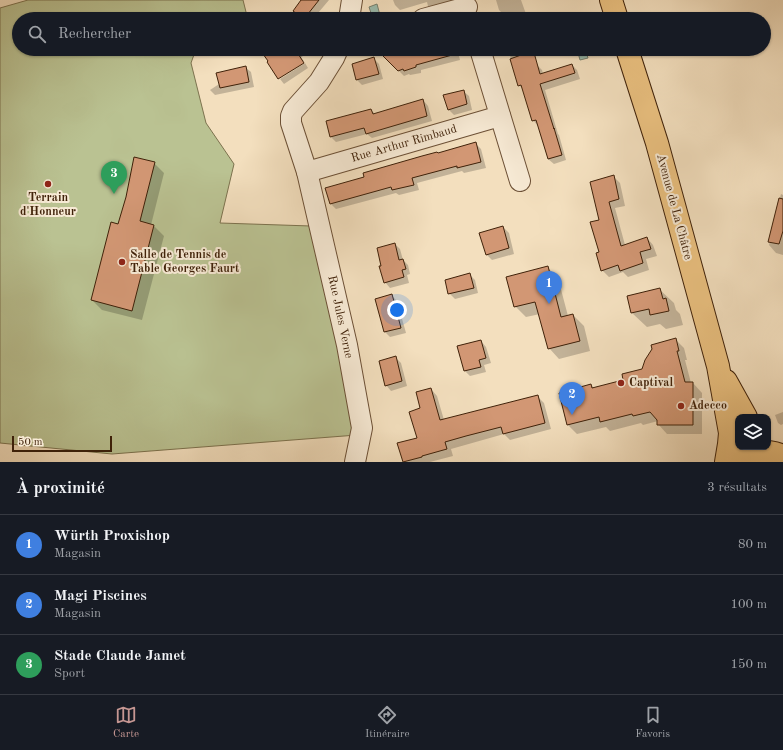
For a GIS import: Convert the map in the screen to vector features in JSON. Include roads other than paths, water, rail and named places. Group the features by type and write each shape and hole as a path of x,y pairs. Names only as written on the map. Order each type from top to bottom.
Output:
{"main road":[{"path":"611,0 615,12"},
{"name":"Avenue de La Châtre","path":"629,56 657,143 718,366 730,434 728,462"},
{"name":"Avenue de La Châtre","path":"718,366 744,414"},
{"path":"728,462 741,455 751,452 772,451"}],"street":[{"path":"350,12 352,0"},
{"path":"454,12 467,9"},
{"name":"Rue Jules Verne","path":"335,56 319,82 294,111 291,116 291,123 307,172 347,345 362,428 355,462"},
{"path":"482,56 520,181"},
{"name":"Rue Arthur Rimbaud","path":"307,172 500,116"}],"place":[{"name":"Terrain d'Honneur","path":"48,184"},
{"name":"Stade Claude Jamet","path":"114,194"},
{"name":"Salle de Tennis de Table Georges Faurt","path":"122,262"},
{"name":"Würth Proxishop","path":"549,304"},
{"name":"Captival","path":"621,383"},
{"name":"Adecco","path":"681,406"},
{"name":"Magi Piscines","path":"572,415"}]}
